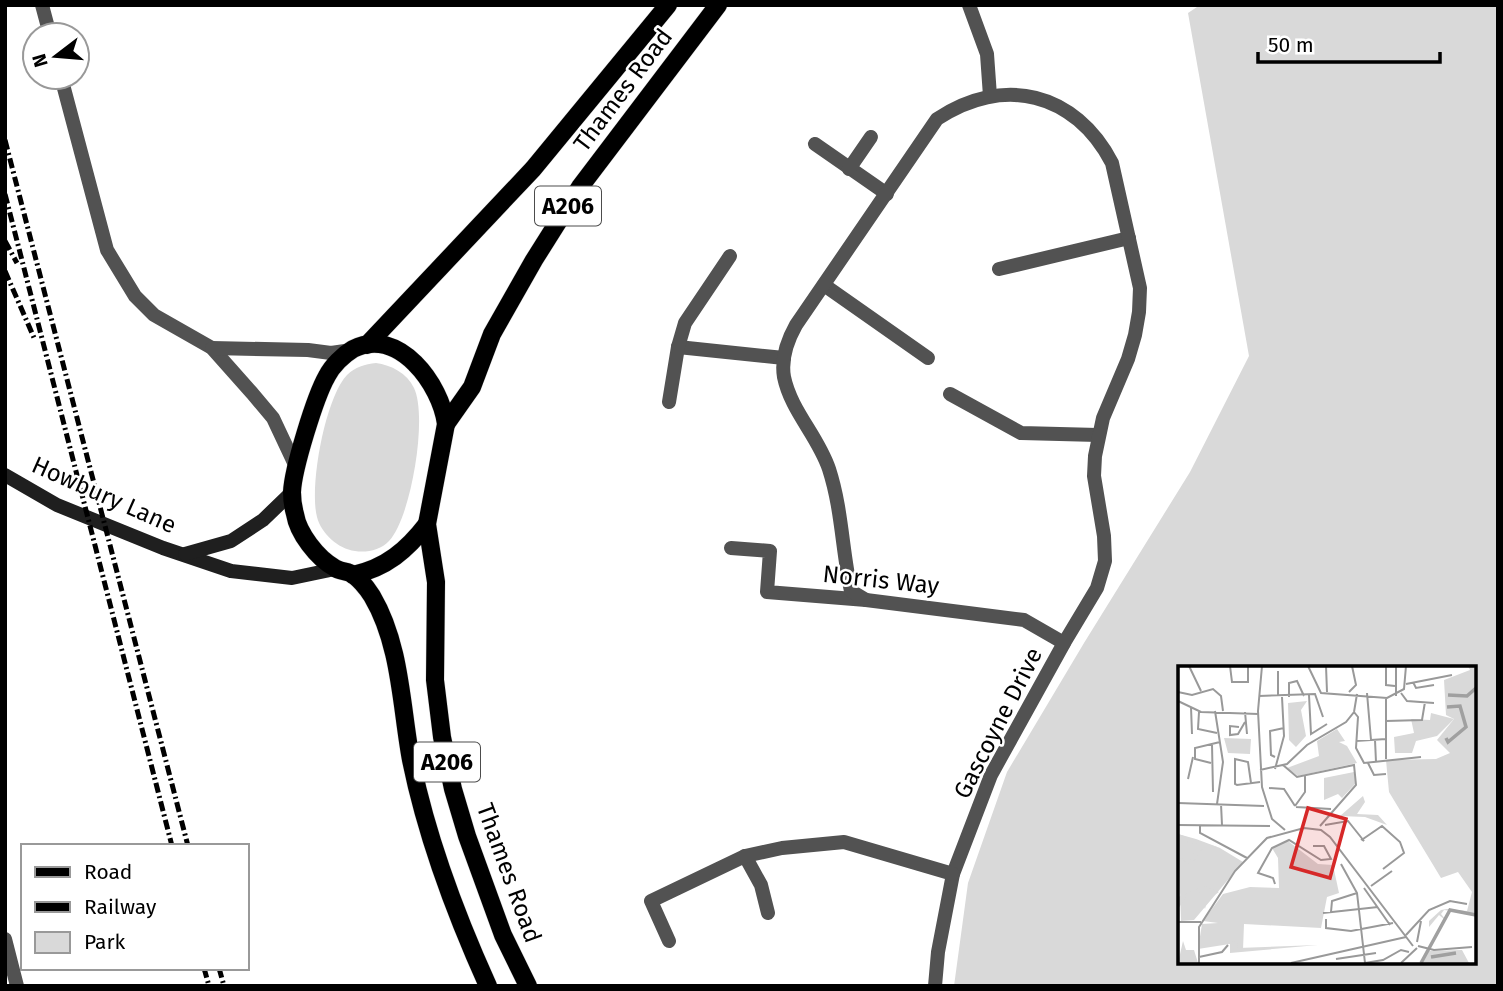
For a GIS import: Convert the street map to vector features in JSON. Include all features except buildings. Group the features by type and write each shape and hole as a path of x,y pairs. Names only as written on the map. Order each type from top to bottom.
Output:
{"main road":[{"name":"Thames Road","path":"427,524 412,544 400,554 368,572 353,575 335,569 305,537 295,516 292,492 314,408 327,376 335,365 359,347 533,169 668,5"},
{"name":"Thames Road","path":"446,424 472,387 492,334 580,187 718,5"},
{"name":"Thames Road","path":"359,347 376,345 398,351 426,374 444,408 446,424 427,524 436,582 435,680 453,789 503,935 528,986"},
{"name":"A206","path":"353,575 371,593 388,635 397,665 411,760 425,819 460,922 488,986"}],"street":[{"path":"866,600 851,591 845,565 838,502 828,467 787,389 784,358 796,325 937,119 971,100 990,96 987,54 969,5"},
{"path":"65,91 107,250 135,296 154,315 212,348 272,418 297,469"},
{"name":"Gascoyne Drive","path":"935,986 938,952 953,874 991,775 1097,588 1105,561 1104,536 1094,476 1098,435 1128,359 1139,312 1140,288 1112,163 1104,148 1083,123 1056,105 1015,95 990,96"},
{"path":"849,169 871,137"},
{"path":"815,144 887,194"},
{"path":"999,269 1129,238"},
{"path":"669,402 678,346 685,323 730,256"},
{"path":"824,285 928,358"},
{"path":"678,346 784,358"},
{"path":"212,348 331,353 359,347"},
{"path":"950,394 1021,433 1098,435"},
{"name":"Howbury Lane","path":"5,475 57,505 232,571 292,578 335,569"},
{"name":"Howbury Lane","path":"186,554 239,536 263,520 292,492"},
{"name":"Norris Way","path":"731,548 770,551 767,592 866,600 1024,620 1064,643"},
{"path":"669,940 652,901 745,856 782,848 844,842 953,874"},
{"path":"745,856 761,885 768,913"},
{"path":"5,939 17,986"}],"green space":[{"path":"1200,5 1498,5 1498,986 954,986 968,883 1007,772 1190,472 1249,356 1188,13"},
{"path":"376,363 398,371 414,388 418,402 418,443 410,490 397,529 382,547 359,552 337,544 322,529 317,517 315,485 326,422 339,386 353,370"}],"railway":[{"path":"5,140 187,844"},
{"path":"5,194 171,844"},
{"path":"5,241 17,263"},
{"path":"5,271 35,340"},
{"path":"205,970 209,986"},
{"path":"220,970 224,986"}]}
